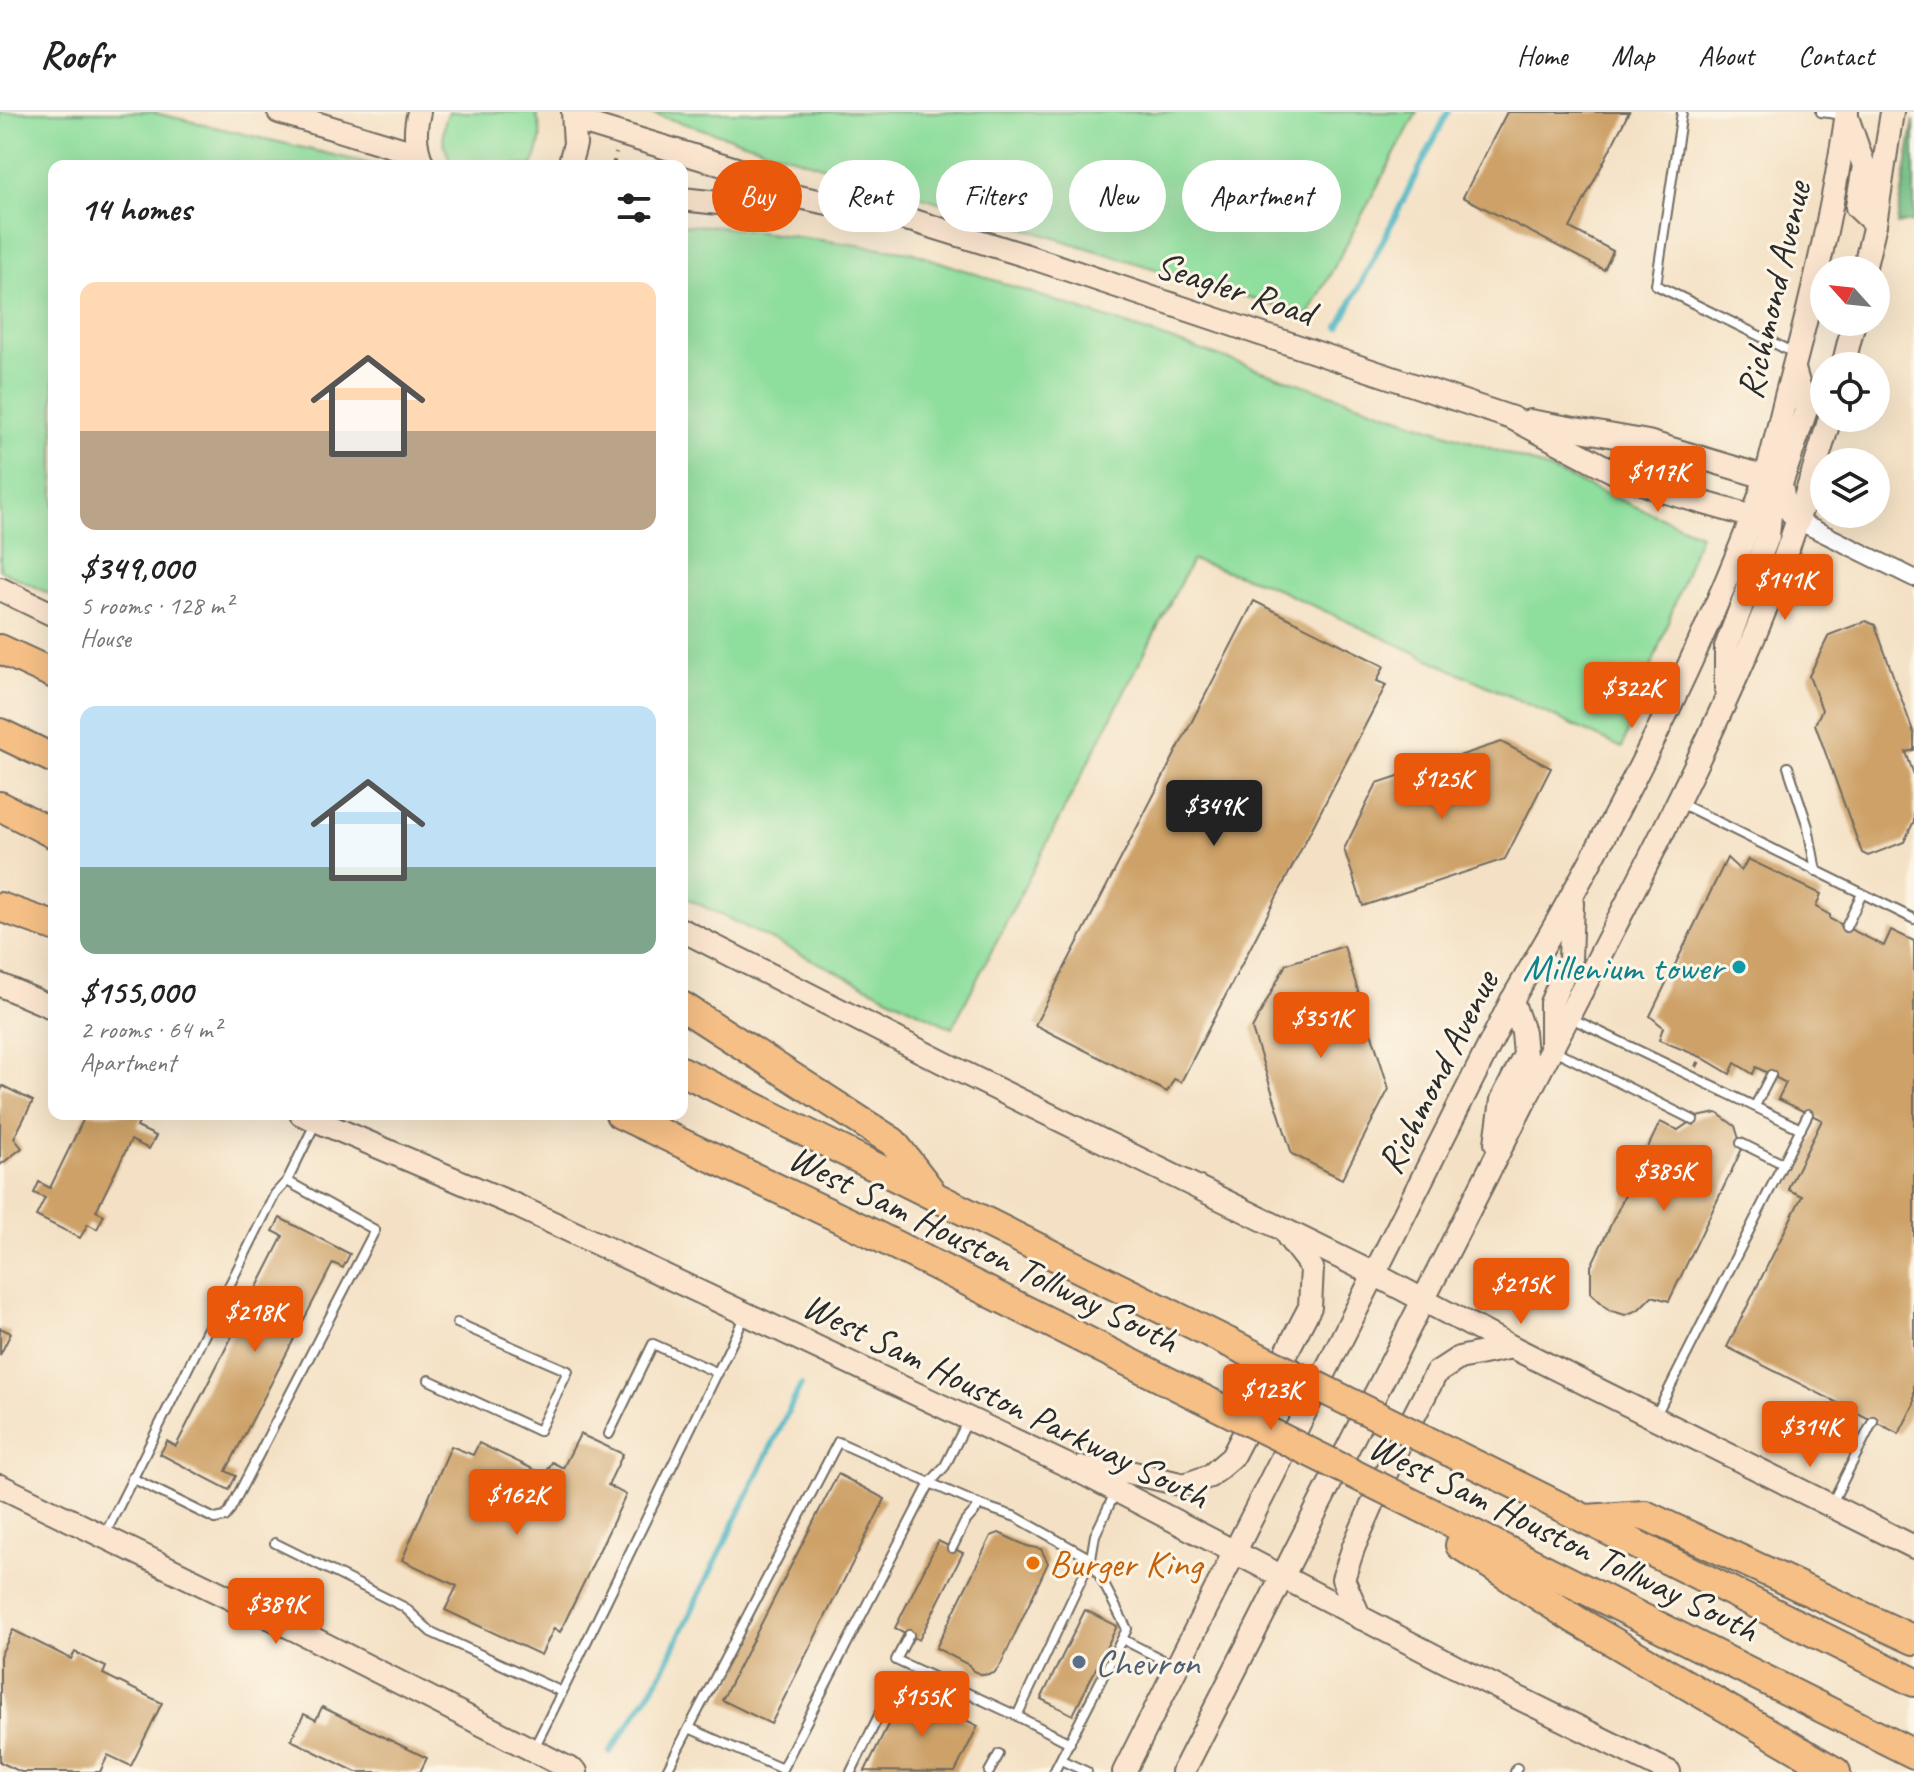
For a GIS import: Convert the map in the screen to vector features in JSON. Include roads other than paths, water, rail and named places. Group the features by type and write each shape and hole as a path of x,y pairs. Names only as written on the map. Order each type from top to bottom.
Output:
{"highway":[{"path":"0,649 48,671"},
{"path":"0,733 48,756"},
{"path":"0,806 48,831"},
{"path":"0,907 48,924"},
{"path":"688,1010 893,1142 936,1197"},
{"name":"West Sam Houston Tollway South","path":"688,1074 1914,1682"},
{"name":"West Sam Houston Tollway South","path":"633,1120 865,1230 1343,1469 1418,1512 1914,1754"},
{"path":"1418,1512 1576,1620 1836,1772"},
{"path":"1585,1519 1645,1515 1914,1640"}],"main road":[{"path":"279,112 421,160"},
{"path":"419,112 415,135 421,160"},
{"path":"1867,256 1892,112"},
{"path":"1847,114 1864,166 1857,207 1875,224"},
{"name":"Richmond Avenue","path":"1124,1772 1512,1000 1572,897 1635,778 1753,517 1796,361 1830,213 1847,114"},
{"path":"571,160 575,144 574,116"},
{"name":"Seagler Road","path":"574,116 712,161"},
{"name":"Seagler Road","path":"802,198 914,221 1024,255 1512,418 1648,442 1765,477"},
{"name":"Seagler Road","path":"688,200 712,202"},
{"path":"1796,361 1806,410 1781,484 1784,503 1798,521"},
{"name":"Seagler Road","path":"1512,418 1616,473 1666,492 1753,517"},
{"path":"1183,1772 1422,1299 1620,920 1677,802 1755,634 1798,521 1826,432"},
{"path":"1726,698 1726,647 1768,536 1770,515 1765,477"},
{"path":"0,589 48,612"},
{"path":"1551,1049 1551,1003 1570,959 1572,897"},
{"path":"688,933 1914,1547"},
{"path":"0,985 48,1005"},
{"path":"1494,1160 1502,1100 1525,1055 1523,1032 1512,1000"},
{"name":"West Sam Houston Parkway South","path":"316,1120 515,1205 1071,1467 1360,1618 1669,1772"},
{"path":"1071,1467 1125,1471 1184,1485 1210,1476 1232,1457 1310,1307 1312,1268 1285,1232"},
{"path":"1360,1618 1343,1579 1354,1546 1395,1453 1436,1373 1459,1358 1512,1347"},
{"path":"0,1486 573,1770"}],"street":[{"path":"1798,521 1914,578"}],"lane":[{"path":"1682,112 1656,285 1796,361"},
{"path":"1821,112 1847,114"},
{"path":"1788,767 1808,827 1816,871"},
{"path":"1677,802 1914,919"},
{"path":"1846,927 1862,894"},
{"path":"1568,1017 1801,1129"},
{"path":"1551,1049 1693,1120"},
{"path":"1755,1106 1771,1075"},
{"path":"1654,1418 1808,1114"},
{"path":"103,1536 275,1194 287,1181 308,1120"},
{"path":"1741,1143 1783,1164"},
{"path":"132,1478 215,1519 225,1517 229,1512 375,1230 287,1181"},
{"path":"533,1750 746,1313"},
{"path":"429,1380 539,1431 568,1371 457,1323"},
{"path":"609,1434 653,1344 718,1373"},
{"path":"689,1728 782,1769 930,1483 945,1466 968,1420"},
{"path":"1830,1505 1873,1421"},
{"path":"666,1772 838,1442 980,1505 1016,1517 1091,1559 1127,1629 1054,1772"},
{"path":"1017,1716 1091,1559 1095,1535 1116,1491"},
{"path":"952,1548 965,1522 980,1505"},
{"path":"275,1543 404,1607 431,1632 562,1692"},
{"path":"909,1635 896,1660 1070,1743"},
{"path":"1122,1639 1175,1666"},
{"path":"851,1772 890,1693"},
{"path":"989,1772 999,1754"},
{"path":"1061,1760 1087,1772"}],"waterway":[{"path":"1339,327 1448,112"},
{"path":"610,1752 658,1680 801,1385"}],"place":[{"name":"Millenium tower","path":"1739,967"},
{"name":"Burger King","path":"1033,1563"},
{"name":"Chevron","path":"1079,1662"}]}
